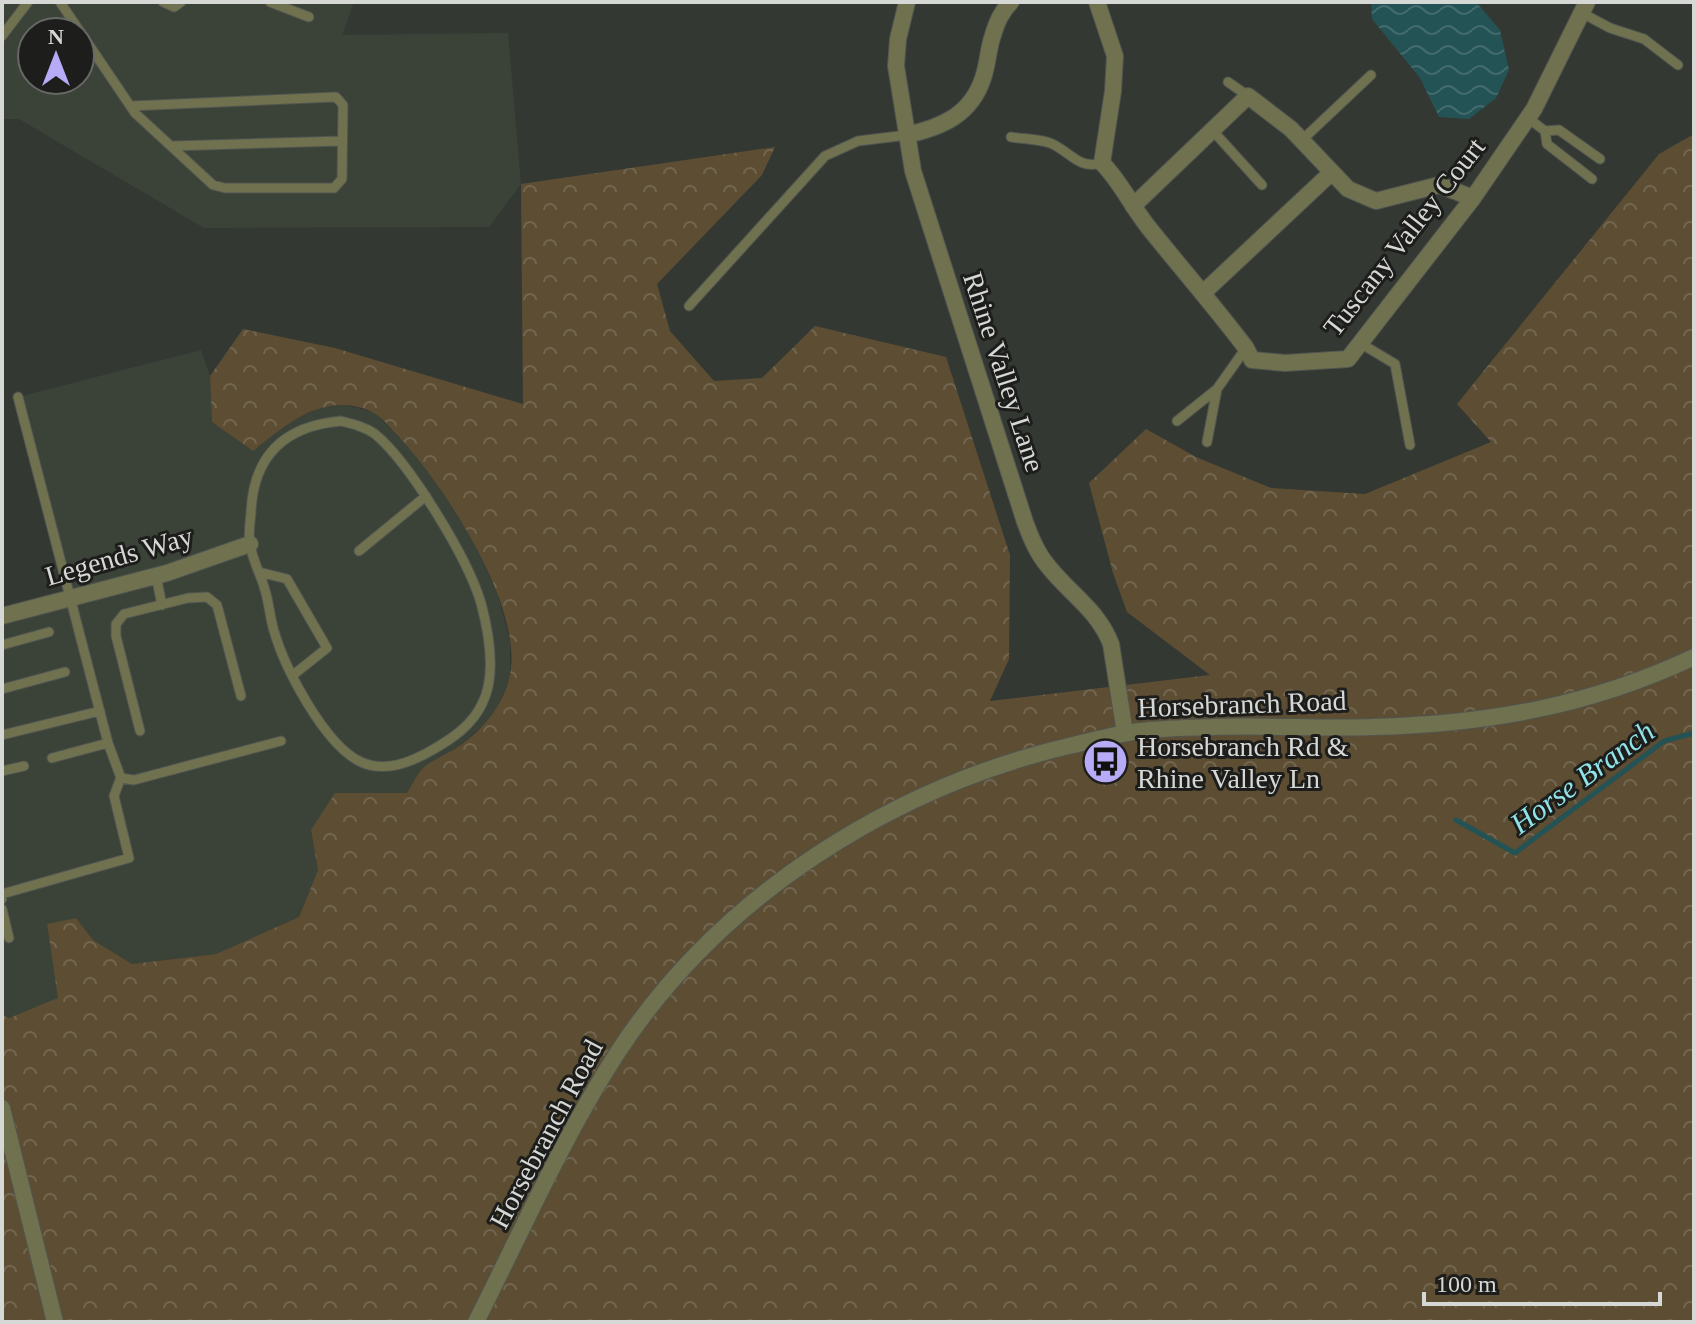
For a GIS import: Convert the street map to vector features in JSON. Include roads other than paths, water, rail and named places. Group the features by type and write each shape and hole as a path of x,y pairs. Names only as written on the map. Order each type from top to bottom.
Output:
{"street":[{"name":"Rhine Valley Lane","path":"907,2 898,39 896,66 913,171 1025,522 1036,549 1050,569 1081,599 1106,630 1125,733"},
{"path":"907,135 943,125 971,102 984,75 998,19 1011,2"},
{"path":"1097,2 1115,56 1102,163"},
{"name":"Tuscany Valley Court","path":"1102,163 1113,174 1147,226 1246,348 1252,360 1285,363 1348,359 1473,198 1528,118 1584,8"},
{"path":"1133,206 1248,96 1291,129 1348,189 1376,201 1439,185 1473,198"},
{"path":"1203,293 1331,173"},
{"name":"Legends Way","path":"2,616 156,576 250,544"},
{"name":"Horsebranch Road","path":"476,1322 589,1100 618,1052 661,994 699,951 738,915 812,858 861,828 929,793 1026,756 1125,733 1211,727 1371,727 1474,721 1565,704 1622,687 1694,657"},
{"path":"2,1108 55,1322"}],"lane":[{"path":"2,36 28,2"},
{"path":"60,2 131,106 213,185 225,188 334,188 342,179 343,105 336,97 131,106"},
{"path":"163,2 174,7 181,2"},
{"path":"270,2 309,17"},
{"path":"1584,8 1610,28 1644,39 1678,65"},
{"path":"1301,141 1371,75"},
{"path":"1228,82 1248,96"},
{"path":"1528,118 1545,131 1559,130 1600,159"},
{"path":"1213,131 1262,185"},
{"path":"1545,131 1547,144 1592,179"},
{"path":"689,306 825,156 858,141 907,135"},
{"path":"1011,137 1048,142 1078,163 1091,166 1102,163"},
{"path":"172,146 342,141"},
{"path":"1360,343 1395,364 1410,445"},
{"path":"1177,421 1217,389 1246,348"},
{"path":"1207,442 1217,389"},
{"path":"2,899 2,894 129,858 114,796 121,777 108,743 18,397"},
{"path":"341,421 375,434 426,496 480,600 488,636 488,686 483,703 473,719 459,732 410,763 368,764 341,748 315,715 275,634 250,544 253,485 264,458 281,442 305,428 341,421"},
{"path":"359,551 426,496"},
{"path":"259,572 287,579 327,648 293,675"},
{"path":"156,576 162,605"},
{"path":"140,731 116,636 116,624 124,614 188,598 207,597 217,605 241,696"},
{"path":"2,645 49,632"},
{"path":"2,689 65,672"},
{"path":"2,735 100,711"},
{"path":"121,777 134,780 281,741"},
{"path":"52,758 108,743"},
{"path":"2,771 24,766"},
{"path":"2,909 9,938"}],"water":[{"path":"1371,2 1476,2 1500,30 1509,70 1496,98 1469,119 1439,117 1420,78 1372,19"}],"waterway":[{"name":"Horse Branch","path":"1456,820 1515,853 1664,741 1694,733"}],"place":[{"name":"Horsebranch Rd & Rhine Valley Ln","path":"1106,762"}]}
